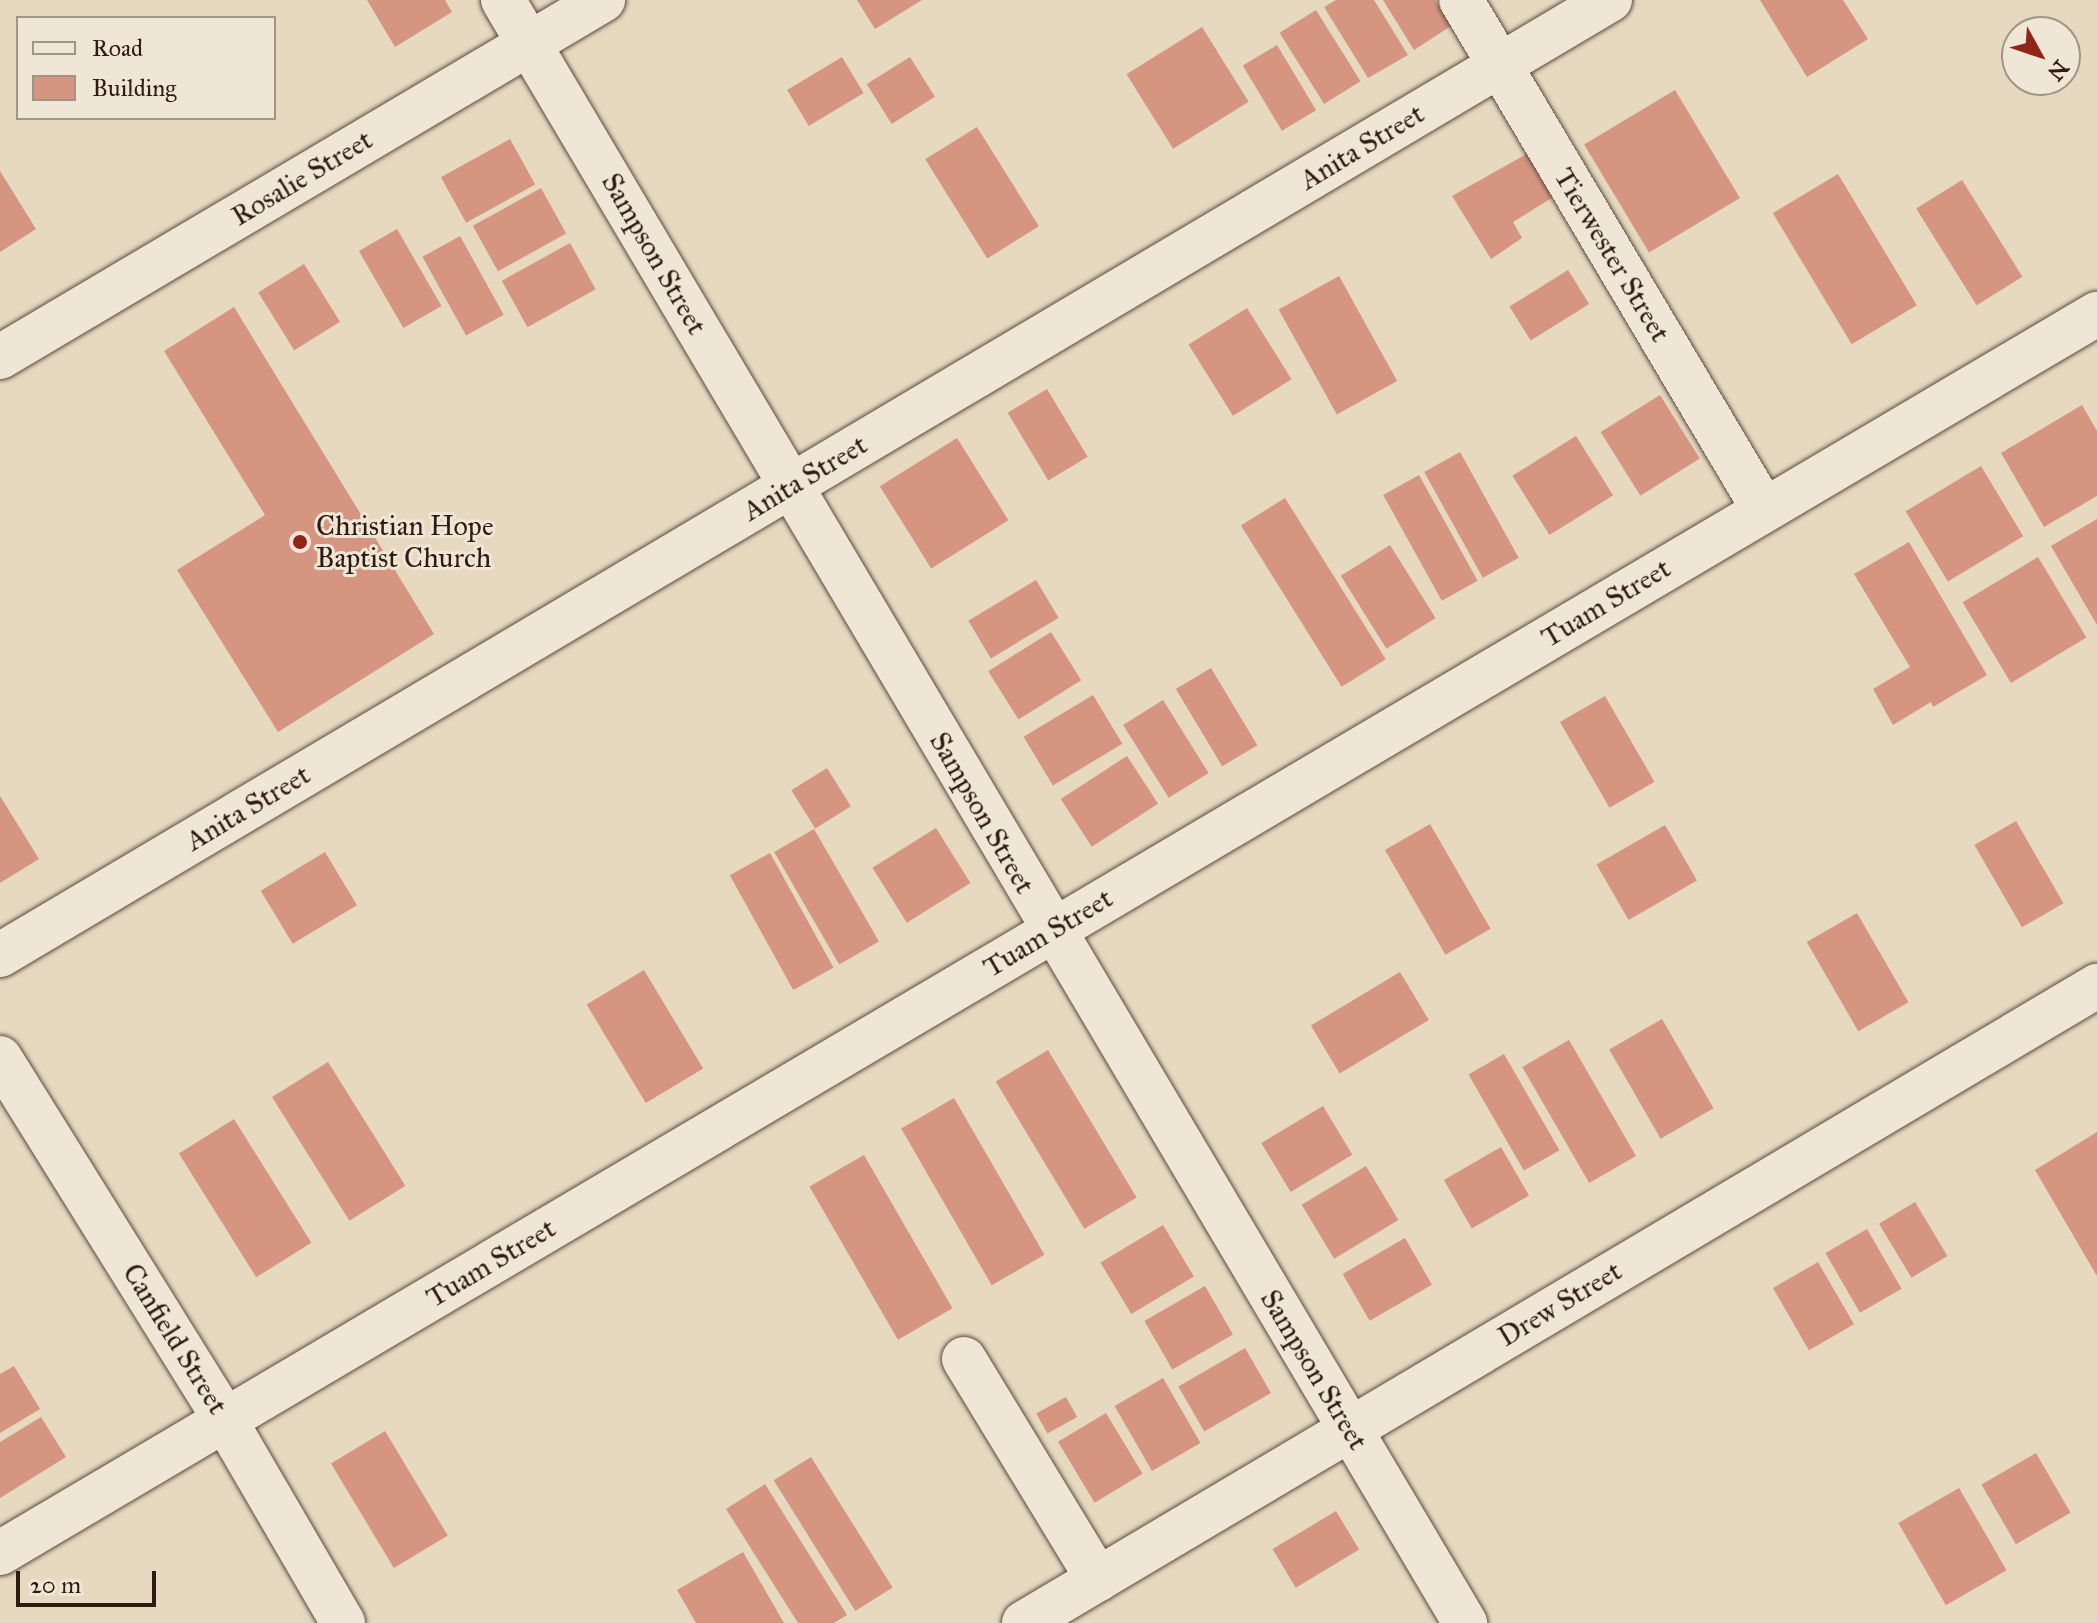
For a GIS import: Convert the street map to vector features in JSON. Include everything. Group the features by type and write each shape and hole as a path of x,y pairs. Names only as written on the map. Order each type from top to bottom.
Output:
{"street":[{"name":"Sampson Street","path":"503,0 1052,931 1465,1623"},
{"name":"Rosalie Street","path":"0,357 603,0"},
{"name":"Tierwester Street","path":"1461,0 1764,510"},
{"name":"Anita Street","path":"0,955 1610,0"},
{"name":"Tuam Street","path":"0,1553 2097,314"},
{"name":"Drew Street","path":"1024,1623 2097,986"},
{"name":"Canfield Street","path":"0,1058 225,1420 343,1623"},
{"path":"964,1359 1098,1579"}],"building":[{"path":"367,0 445,0 452,12 395,47"},
{"path":"857,0 922,0 875,29"},
{"path":"1336,0 1374,0 1408,55 1368,78 1324,7"},
{"path":"1383,0 1435,0 1451,26 1414,50"},
{"path":"1760,0 1843,0 1868,39 1807,77"},
{"path":"1316,10 1361,81 1324,104 1280,33"},
{"path":"1202,27 1249,102 1173,149 1127,74"},
{"path":"1277,45 1316,110 1282,131 1243,66"},
{"path":"842,57 864,93 809,126 787,90"},
{"path":"910,57 935,97 892,124 867,84"},
{"path":"1675,90 1740,198 1649,253 1584,145"},
{"path":"977,127 1039,226 987,259 925,159"},
{"path":"510,139 535,184 466,223 441,177"},
{"path":"1528,153 1555,196 1513,222 1522,238 1491,259 1452,196"},
{"path":"0,171 36,229 0,252"},
{"path":"1838,174 1917,305 1852,344 1773,213"},
{"path":"1962,180 2022,277 1977,305 1916,209"},
{"path":"541,188 566,233 498,271 473,226"},
{"path":"397,229 442,306 403,328 359,251"},
{"path":"460,236 504,315 466,336 422,257"},
{"path":"570,243 596,289 527,327 502,281"},
{"path":"304,264 340,322 294,350 258,293"},
{"path":"1568,270 1589,304 1531,340 1509,307"},
{"path":"1339,276 1397,381 1337,414 1279,309"},
{"name":"Christian Hope Baptist Church","path":"234,307 434,634 278,732 177,570 265,515 164,351"},
{"path":"1247,308 1292,379 1233,416 1188,345"},
{"path":"1047,389 1088,457 1048,480 1008,413"},
{"path":"1660,395 1700,459 1640,496 1601,432"},
{"path":"2082,405 2097,431 2097,496 2044,527 2001,453"},
{"path":"1576,436 1613,495 1549,535 1512,476"},
{"path":"957,438 1008,520 931,568 880,486"},
{"path":"1460,452 1519,558 1483,578 1424,472"},
{"path":"1981,466 2023,536 1948,582 1906,511"},
{"path":"1419,475 1478,581 1442,601 1383,495"},
{"path":"1285,498 1386,659 1342,687 1241,526"},
{"path":"2097,519 2097,625 2051,546"},
{"path":"1909,542 1987,675 1933,707 1931,702 1893,725 1873,689 1910,667 1854,574"},
{"path":"1390,545 1436,618 1386,649 1341,576"},
{"path":"2038,557 2086,638 2011,683 1963,602"},
{"path":"1036,580 1059,618 991,658 968,621"},
{"path":"1051,632 1081,680 1018,720 988,671"},
{"path":"1211,668 1257,745 1222,766 1176,689"},
{"path":"1093,695 1122,744 1053,786 1024,737"},
{"path":"1605,696 1654,782 1609,808 1560,722"},
{"path":"1163,700 1209,773 1169,798 1123,725"},
{"path":"1127,756 1158,804 1092,847 1061,799"},
{"path":"827,768 851,806 815,828 791,790"},
{"path":"0,796 39,859 0,883"},
{"path":"2016,821 2064,903 2022,927 1974,845"},
{"path":"1430,824 1490,929 1445,955 1385,850"},
{"path":"1665,825 1697,880 1629,920 1597,864"},
{"path":"936,828 970,883 907,923 872,868"},
{"path":"814,829 879,942 839,965 774,852"},
{"path":"325,852 357,905 293,944 261,891"},
{"path":"770,853 834,968 793,990 730,875"},
{"path":"1857,913 1908,1002 1858,1031 1807,942"},
{"path":"644,970 703,1069 646,1103 587,1005"},
{"path":"1400,972 1429,1020 1340,1074 1311,1026"},
{"path":"1662,1019 1714,1108 1661,1139 1609,1050"},
{"path":"1569,1040 1636,1156 1589,1183 1522,1067"},
{"path":"1048,1050 1137,1197 1084,1229 996,1081"},
{"path":"1504,1054 1560,1150 1524,1171 1468,1074"},
{"path":"328,1062 405,1186 349,1221 272,1097"},
{"path":"954,1098 1044,1255 992,1285 901,1128"},
{"path":"1323,1106 1352,1155 1291,1192 1261,1143"},
{"path":"234,1119 311,1243 256,1277 179,1153"},
{"path":"2097,1132 2097,1276 2035,1170"},
{"path":"1501,1147 1529,1195 1472,1228 1444,1180"},
{"path":"864,1155 952,1308 898,1340 809,1186"},
{"path":"1366,1166 1398,1220 1334,1259 1302,1205"},
{"path":"1915,1202 1947,1256 1911,1278 1879,1224"},
{"path":"1163,1225 1194,1276 1131,1314 1100,1263"},
{"path":"1867,1229 1902,1289 1860,1313 1825,1253"},
{"path":"1405,1238 1432,1285 1370,1321 1343,1274"},
{"path":"1818,1262 1854,1324 1809,1350 1773,1288"},
{"path":"1205,1286 1233,1334 1172,1369 1144,1321"},
{"path":"1245,1348 1271,1393 1204,1432 1178,1386"},
{"path":"14,1366 40,1409 0,1433 0,1374"},
{"path":"1163,1378 1200,1443 1152,1471 1115,1406"},
{"path":"1066,1397 1077,1417 1047,1434 1036,1413"},
{"path":"1106,1413 1143,1474 1095,1503 1058,1442"},
{"path":"41,1417 66,1457 0,1498 0,1442"},
{"path":"385,1431 448,1536 394,1568 331,1463"},
{"path":"2036,1453 2070,1513 2016,1544 1981,1484"},
{"path":"811,1457 893,1588 855,1611 774,1480"},
{"path":"765,1484 847,1615 834,1623 798,1623 726,1509"},
{"path":"1959,1488 2007,1570 1946,1605 1898,1523"},
{"path":"1336,1511 1359,1550 1296,1588 1273,1549"},
{"path":"743,1552 784,1623 696,1623 677,1590"}],"place":[{"name":"Christian Hope Baptist Church","path":"300,542"}]}
